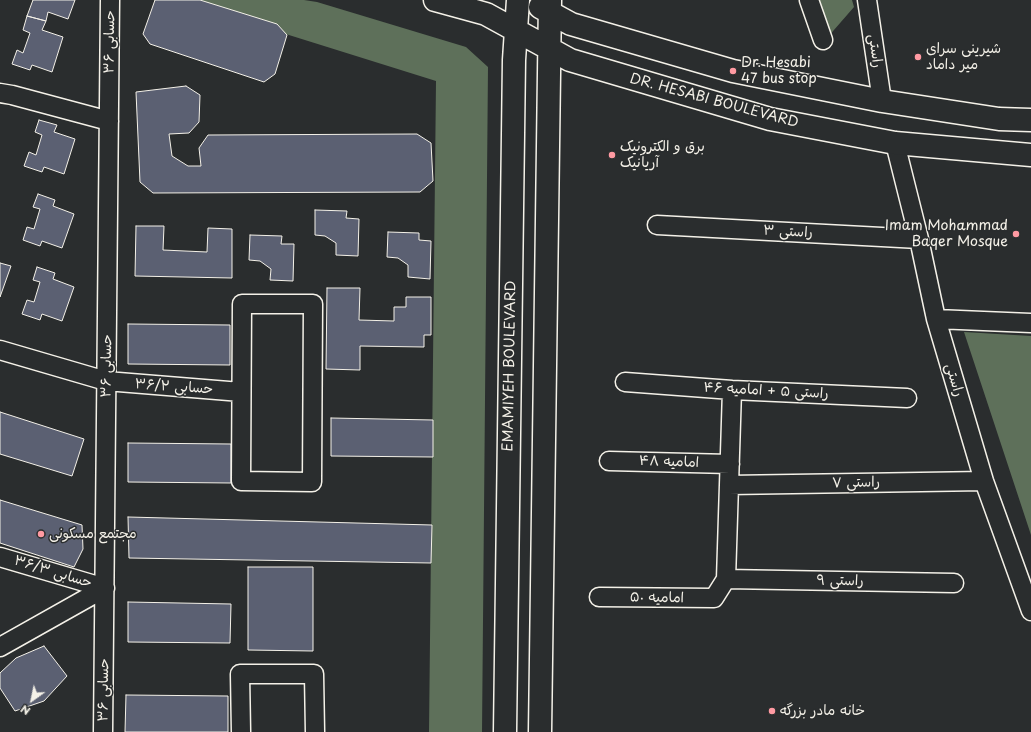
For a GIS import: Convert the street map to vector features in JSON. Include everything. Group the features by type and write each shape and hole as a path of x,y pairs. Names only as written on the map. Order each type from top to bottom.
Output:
{"main road":[{"name":"DR. HESABI BOULEVARD","path":"435,0 486,14 570,60 770,119 895,143 1031,155"},
{"name":"EMAMIYEH BOULEVARD","path":"505,732 514,60 518,0"},
{"path":"527,0 550,6 571,24 733,70 882,101 999,119 1031,120"},
{"path":"540,732 550,6"}],"street":[{"name":"حسابی ۳۶","path":"103,732 110,0"},
{"path":"809,0 823,40"},
{"name":"راستی","path":"867,0 882,101"},
{"path":"0,93 109,121"},
{"name":"راستی","path":"895,143 919,239 936,319 984,481 1031,611"},
{"name":"راستی ۳","path":"657,225 919,239"},
{"path":"242,304 313,304 312,482 241,481 242,392 242,304"},
{"path":"936,319 1031,323"},
{"name":"حسابی ۳۶/۲","path":"0,350 106,382 242,392"},
{"name":"راستی ۵ + امامیه ۴۶","path":"625,382 732,390 907,398"},
{"path":"726,579 732,390"},
{"name":"امامیه ۴۸","path":"609,461 730,464"},
{"name":"راستی ۷","path":"729,485 984,481"},
{"name":"حسابی ۳۶/۳","path":"0,556 105,588"},
{"name":"راستی ۹","path":"726,579 954,583"},
{"name":"امامیه ۵۰","path":"599,597 714,598 726,579"},
{"path":"0,647 105,588"},
{"path":"241,732 240,674 314,674 315,732"}],"green space":[{"path":"177,0 304,0 317,2 466,47 488,67 482,732 429,732 436,81"},
{"path":"814,0 852,0 854,7 827,38"},
{"path":"964,332 1031,336 1031,535"}],"building":[{"path":"33,0 75,0 68,19 48,12 46,21 27,16"},
{"path":"155,0 200,0 277,24 287,35 275,74 264,82 150,44 143,34"},
{"path":"27,16 46,21 42,30 63,37 52,72 32,65 30,70 12,64 17,50 23,53 30,33 23,30"},
{"path":"186,86 200,95 199,122 189,133 169,134 172,156 188,166 201,166 199,148 208,135 417,134 431,143 433,181 420,192 153,193 140,182 136,92"},
{"path":"39,120 57,125 54,132 75,139 64,174 44,167 42,172 24,166 29,152 36,155 42,135 35,132"},
{"path":"38,194 55,200 53,206 74,214 62,248 42,241 40,246 23,240 27,227 34,229 40,209 33,207"},
{"path":"315,210 347,211 346,218 359,219 358,256 336,255 336,243 325,236 315,235"},
{"path":"136,226 164,226 163,250 207,252 208,228 232,229 232,278 135,276"},
{"path":"388,232 419,233 419,240 431,241 430,279 408,277 408,265 398,258 387,257"},
{"path":"250,235 282,236 281,244 294,244 293,281 270,280 271,269 260,261 249,260"},
{"path":"0,263 11,266 0,297"},
{"path":"37,267 55,273 53,279 74,287 62,321 42,314 40,320 22,314 27,300 34,302 40,282 33,280"},
{"path":"327,288 360,288 359,320 394,321 394,307 406,307 406,297 431,297 431,335 424,335 424,347 360,346 360,370 326,369"},
{"path":"128,324 230,325 230,365 128,364"},
{"path":"0,412 84,439 72,476 0,454"},
{"path":"331,418 433,420 433,457 331,456"},
{"path":"128,443 231,444 231,483 128,482"},
{"name":"مجتمع مسکونی","path":"0,500 82,525 83,549 74,567 0,543"},
{"path":"128,517 432,525 431,563 129,558"},
{"path":"248,567 313,567 313,651 248,650"},
{"path":"128,602 231,604 230,643 128,642"},
{"path":"44,646 67,676 44,701 15,711 0,688 0,673 16,658"},
{"path":"126,695 228,696 228,732 125,732"}],"place":[{"name":"شیرینی سرای میر داماد","path":"918,57"},
{"name":"Dr. Hesabi 47 bus stop","path":"733,71"},
{"name":"برق و الکترونیک آریانیک","path":"612,155"},
{"name":"Imam Mohammad Baqer Mosque","path":"1016,234"},
{"name":"مجتمع مسکونی","path":"41,534"},
{"name":"خانه مادر بزرگه","path":"772,711"}]}
